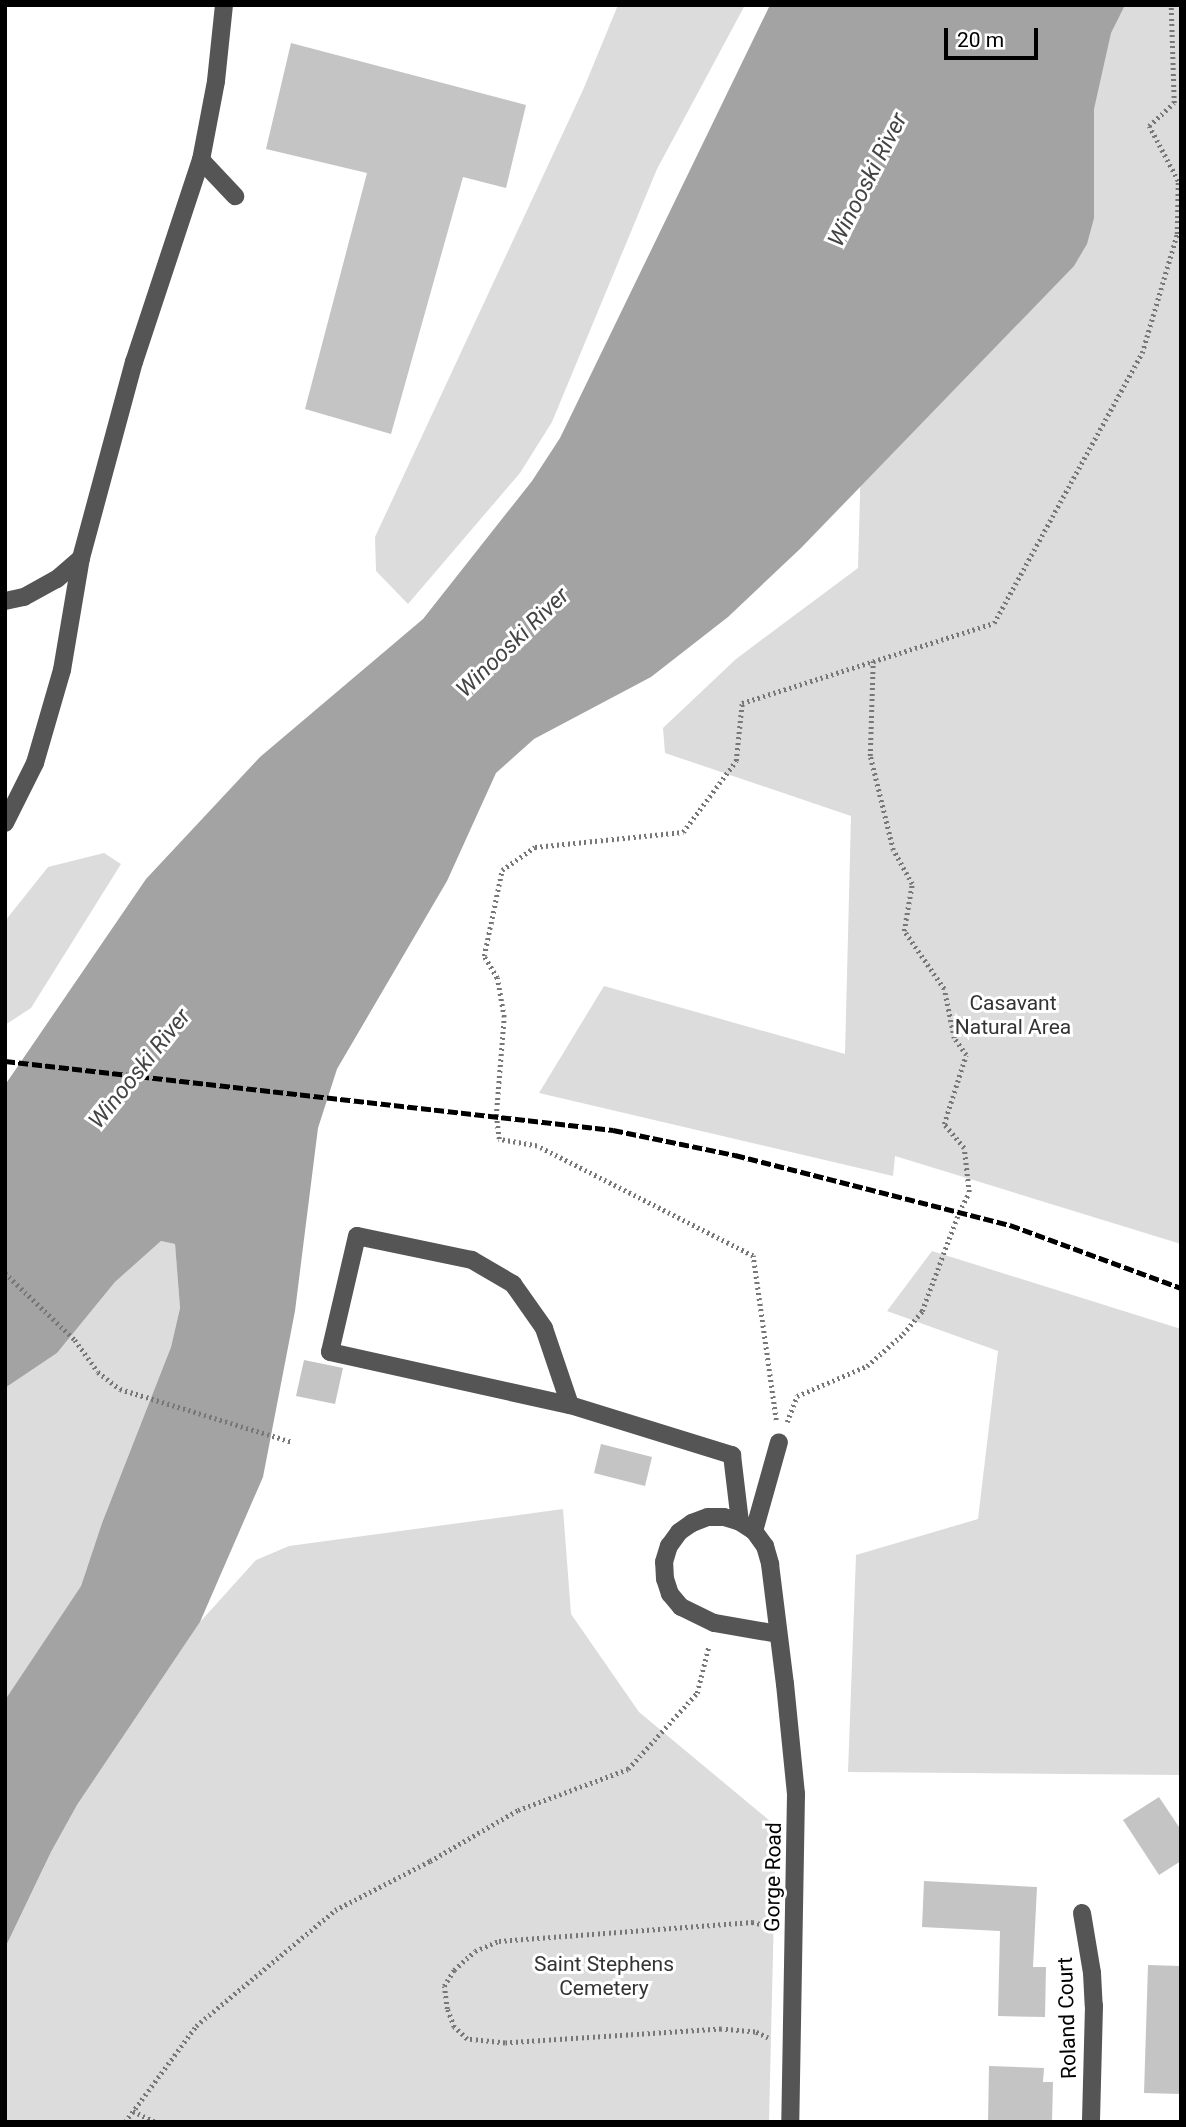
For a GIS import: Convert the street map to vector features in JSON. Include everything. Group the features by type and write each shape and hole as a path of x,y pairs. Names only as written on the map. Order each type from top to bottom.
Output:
{"street":[{"path":"5,823 36,763 62,670 81,558 134,362 201,160 216,81 224,5"},
{"path":"201,160 235,196"},
{"path":"5,601 24,597 57,579 81,558"},
{"path":"357,1236 472,1259 513,1284 544,1328 570,1405 330,1352 357,1236"},
{"name":"Gorge Road","path":"570,1405 732,1455 747,1527 765,1546 796,1794 790,2122"},
{"path":"778,1634 714,1623 681,1607 670,1594 665,1579 664,1562 674,1539 692,1523 724,1517 747,1527 779,1442"},
{"name":"Roland Court","path":"1082,1913 1092,1973 1094,2006 1091,2122"}],"path":[{"path":"779,1442 753,1256 537,1146 499,1139 496,1116 504,1017 497,978 484,956 502,870 535,847 683,832 736,761 742,703 994,623 1142,353 1177,234 1178,181 1149,126 1174,103 1171,5"},
{"path":"779,1442 797,1396 867,1366 903,1334 922,1311 969,1192 964,1148 944,1124 966,1055 954,1038 944,989 904,930 912,884 892,850 870,756 873,661"},
{"path":"5,1273 75,1340 98,1372 120,1389 292,1442"},
{"path":"125,2122 195,2026 335,1910 430,1861 518,1810 628,1769 697,1693 714,1623"},
{"path":"792,2064 776,2042 755,2032 721,2029 505,2043 467,2039 454,2027 444,1986 454,1970 475,1951 499,1941 527,1937 752,1922 776,1927 794,1946"},
{"path":"133,2111 156,2122"}],"green space":[{"path":"618,5 745,5 657,169 552,422 520,473 408,604 376,571 375,537 583,90"},
{"name":"Casavant Natural Area","path":"1029,5 1181,5 1181,1244 895,1156 893,1176 539,1093 604,986 845,1054 851,816 665,753 663,728 736,659 858,568 863,387"},
{"path":"104,853 121,864 31,1008 5,1025 5,921 48,867"},
{"path":"161,1241 175,1244 180,1308 171,1347 102,1523 81,1586 5,1700 5,1388 57,1353 115,1282"},
{"path":"932,1251 1181,1329 1181,1775 848,1772 856,1555 978,1519 998,1351 887,1311"},
{"name":"Saint Stephens Cemetery","path":"563,1509 571,1614 639,1712 776,1826 769,2122 5,2122 5,1948 77,1805 200,1622 256,1560 289,1546"}],"water":[{"name":"Winooski River","path":"770,5 1125,5 1111,33 1094,109 1094,218 1087,244 1074,266 801,548 728,617 651,677 534,739 496,773 447,881 337,1069 318,1128 295,1311 263,1477 200,1622 77,1805 5,1948 5,1700 81,1586 102,1523 171,1347 180,1308 175,1244 161,1241 115,1282 57,1353 5,1388 5,1085 146,879 260,757 423,619 532,481 560,438"}],"building":[{"path":"291,43 526,105 506,188 463,177 391,434 305,409 367,173 266,149"},
{"path":"304,1360 343,1368 335,1404 296,1396"},
{"path":"601,1444 652,1457 645,1486 594,1473"},
{"path":"1159,1797 1181,1830 1181,1861 1159,1875 1123,1820"},
{"path":"924,1881 1037,1887 1033,1967 1046,1967 1045,2017 998,2016 1000,1931 922,1927"},
{"path":"1148,1965 1181,1966 1181,2094 1144,2093"},
{"path":"989,2066 1044,2068 1043,2082 1053,2082 1052,2122 988,2122"}],"railway":[{"path":"5,1061 613,1130 735,1155 1010,1225 1181,1288"}]}
